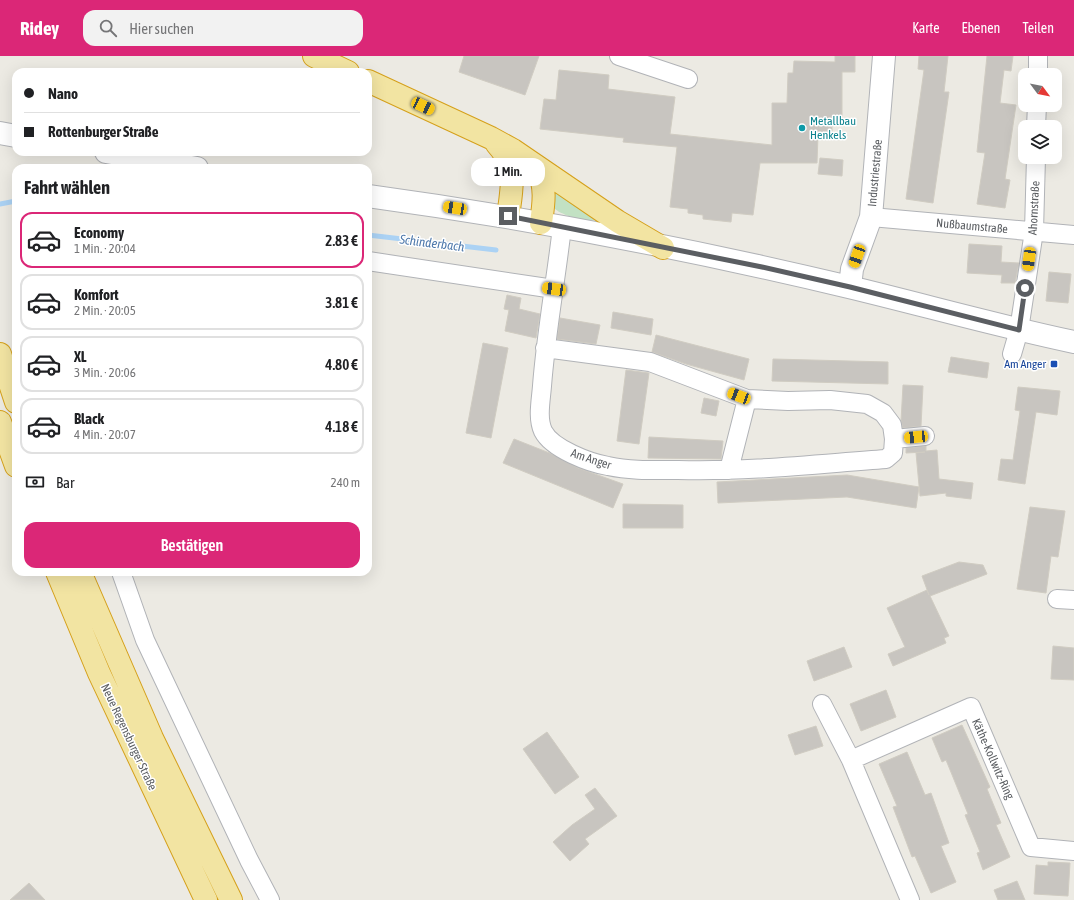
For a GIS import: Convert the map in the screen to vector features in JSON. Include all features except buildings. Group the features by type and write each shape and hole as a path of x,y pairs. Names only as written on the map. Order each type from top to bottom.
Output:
{"highway":[{"path":"314,56 340,68"},
{"path":"372,83 491,138 617,221 663,248"},
{"path":"491,138 502,150 511,167 513,185 508,216"},
{"path":"538,168 543,181 544,190 541,223"},
{"path":"0,354 12,390"},
{"path":"0,422 12,455"},
{"name":"Neue Regensburger Straße","path":"59,576 99,673 206,900"},
{"path":"82,576 152,738 231,900"}],"street":[{"path":"619,56 638,59 688,79"},
{"name":"Industriestraße","path":"850,287 852,270 871,217 884,56"},
{"path":"1038,56 1038,68"},
{"path":"129,156 174,164"},
{"name":"Ahornstraße","path":"1019,330 1034,231 1036,164"},
{"path":"372,197 508,216 562,227 850,287 1019,330 1074,342"},
{"name":"Nußbaumstraße","path":"871,217 1074,235"},
{"name":"Am Anger","path":"562,227 545,348 540,415 544,431 556,445 574,455 608,466 672,470 729,470 886,459 893,453 894,439"},
{"path":"372,262 554,289"},
{"path":"1012,354 1019,330"},
{"path":"545,348 650,362 747,399 788,401 830,400 867,404 883,413 892,425 894,439 926,436"},
{"path":"729,470 747,399"},
{"path":"122,576 145,640 249,860 270,900"},
{"path":"822,704 851,760 910,900"},
{"name":"Käthe-Kollwitz-Ring","path":"851,760 971,707 1031,846 1074,851"}],"green space":[{"path":"555,191 598,220 574,218 557,210 553,207"}],"waterway":[{"name":"Schinderbach","path":"0,204 12,202"},
{"name":"Schinderbach","path":"372,235 496,250"}],"place":[{"name":"Metallbau Henkels","path":"802,128"},
{"name":"Am Anger","path":"1054,364"}],"route":[{"path":"508,216 762,267 850,287 1019,330 1025,288"}]}
